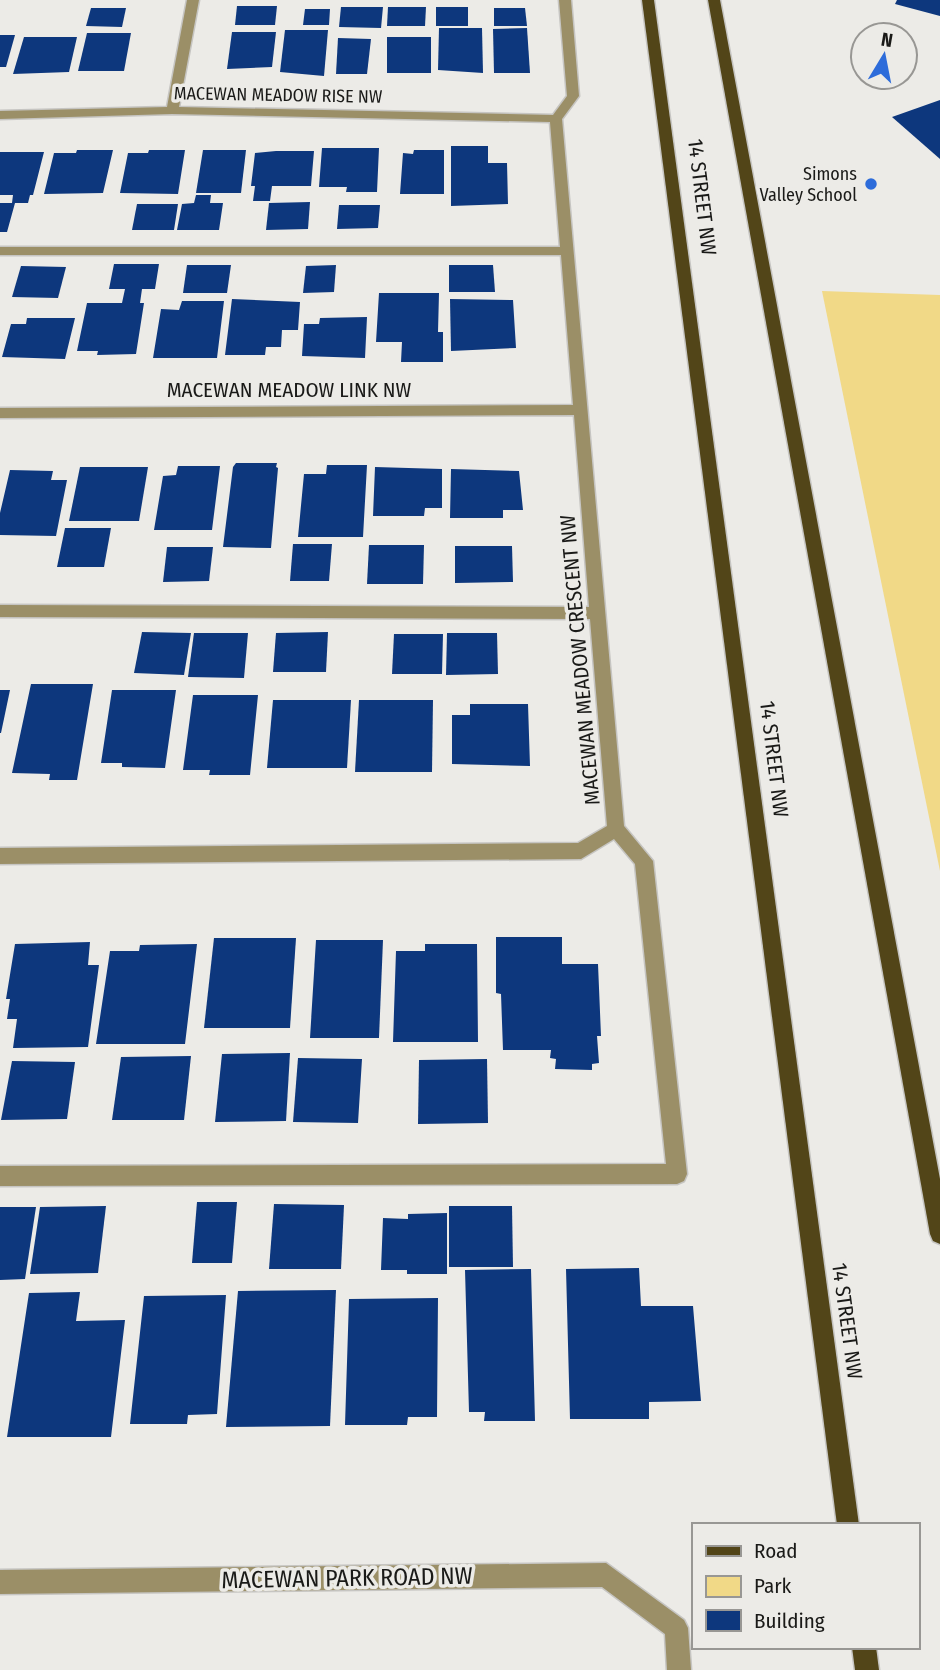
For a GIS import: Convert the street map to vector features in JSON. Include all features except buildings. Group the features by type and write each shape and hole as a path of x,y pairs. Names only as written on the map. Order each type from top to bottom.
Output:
{"main road":[{"name":"14 STREET NW","path":"648,0 848,1523"},
{"name":"14 STREET NW","path":"714,0 940,1234"},
{"path":"864,1649 867,1670"}],"street":[{"path":"172,110 194,0"},
{"path":"556,119 573,96 565,0"},
{"name":"MACEWAN MEADOW RISE NW","path":"0,114 172,110 556,119"},
{"name":"MACEWAN MEADOW CRESCENT NW","path":"0,856 581,851 616,829 556,119"},
{"path":"0,251 568,251"},
{"name":"MACEWAN MEADOW LINK NW","path":"0,412 579,410"},
{"path":"0,611 597,613"},
{"path":"0,1176 677,1174 644,861 616,829"},
{"name":"MACEWAN PARK ROAD NW","path":"0,1582 606,1575 676,1628 679,1670"}],"green space":[{"path":"822,291 940,295 940,871"}],"place":[{"name":"Simons Valley School","path":"871,184"}]}
